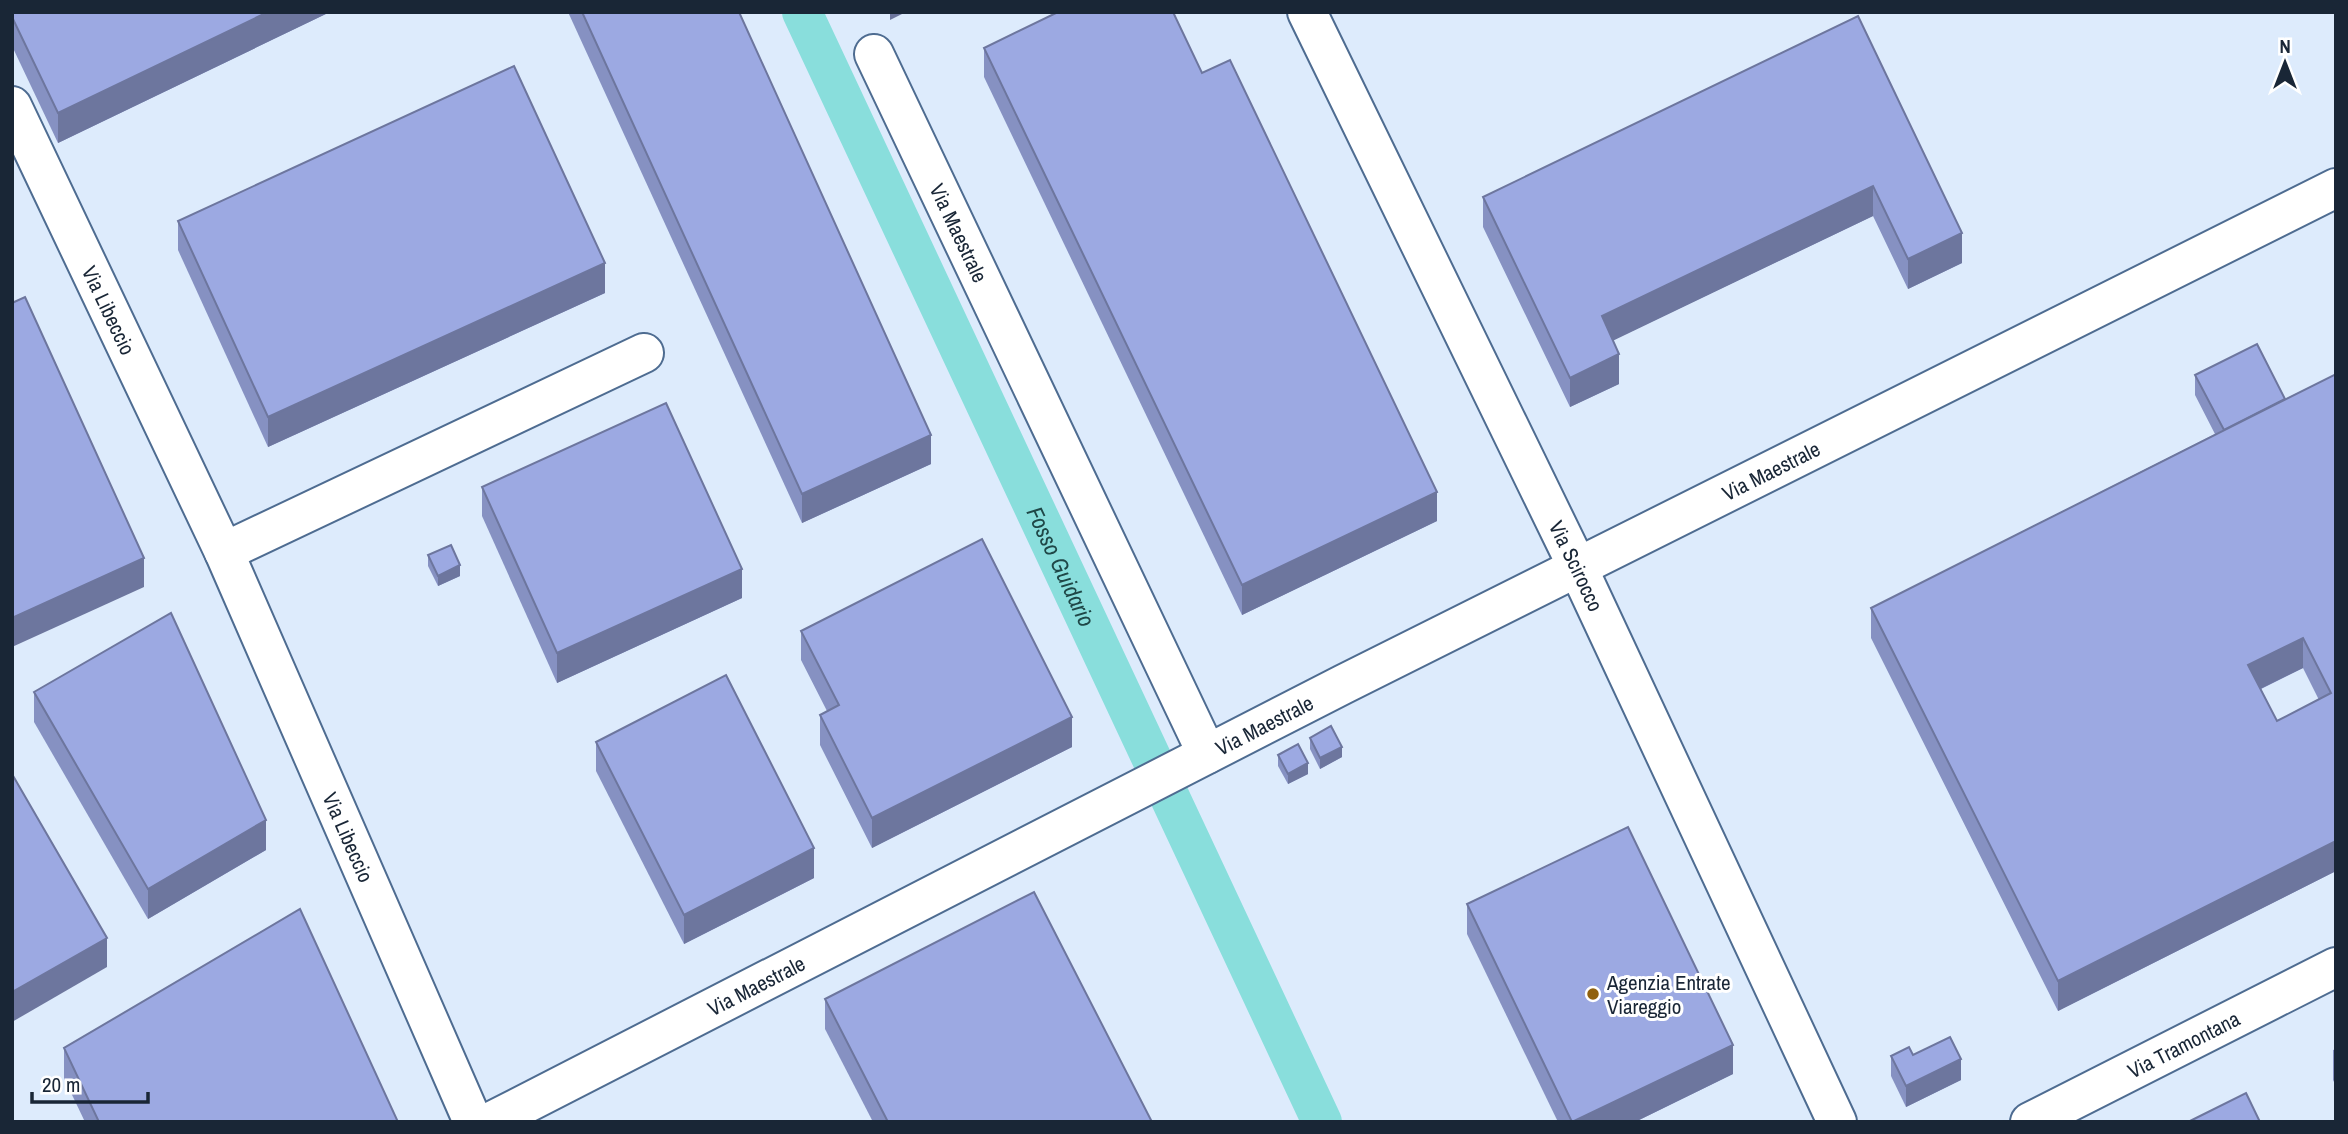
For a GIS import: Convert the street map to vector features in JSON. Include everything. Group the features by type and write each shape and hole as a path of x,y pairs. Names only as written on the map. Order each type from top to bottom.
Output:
{"street":[{"name":"Via Scirocco","path":"1308,13 1578,568 1837,1122"},
{"name":"Via Maestrale","path":"874,54 1200,758"},
{"name":"Via Libeccio","path":"12,106 224,552 473,1122"},
{"name":"Via Maestrale","path":"490,1122 1200,758 2336,187"},
{"path":"224,552 644,353"},
{"name":"Via Tramontana","path":"2030,1122 2336,967"}],"building":[{"path":"12,12 268,12 58,113"},
{"path":"582,12 739,12 931,435 802,494"},
{"path":"1058,12 1173,12 1202,73 1230,60 1437,492 1242,585 984,48"},
{"path":"1858,16 1962,233 1908,259 1873,186 1602,316 1619,354 1570,378 1483,197"},
{"path":"514,66 605,263 268,417 178,221"},
{"path":"25,297 144,558 12,618 12,303"},
{"path":"2257,344 2285,399 2224,430 2195,375"},
{"path":"2336,374 2336,841 2058,981 1871,608","holes":["2303,638 2331,693 2277,721 2248,665"]},
{"path":"666,403 742,569 557,653 482,487"},
{"path":"982,539 1072,717 872,818 820,715 839,705 801,631"},
{"path":"451,545 460,565 438,576 428,555"},
{"path":"171,613 266,820 148,889 34,692"},
{"path":"726,675 814,848 684,915 596,742"},
{"path":"1331,726 1342,747 1320,758 1310,738"},
{"path":"1298,744 1308,763 1288,774 1278,755"},
{"path":"12,774 107,938 12,992"},
{"path":"1628,827 1733,1045 1572,1122 1467,904"},
{"path":"1034,892 1152,1122 888,1122 825,999"},
{"path":"300,909 398,1122 99,1122 64,1048"},
{"path":"1950,1037 1961,1059 1906,1086 1891,1056 1909,1047 1913,1055"},
{"path":"2246,1093 2260,1122 2188,1122"}],"waterway":[{"name":"Fosso Guidario","path":"802,12 1322,1122"}],"place":[{"name":"Agenzia Entrate Viareggio","path":"1593,994"}]}
